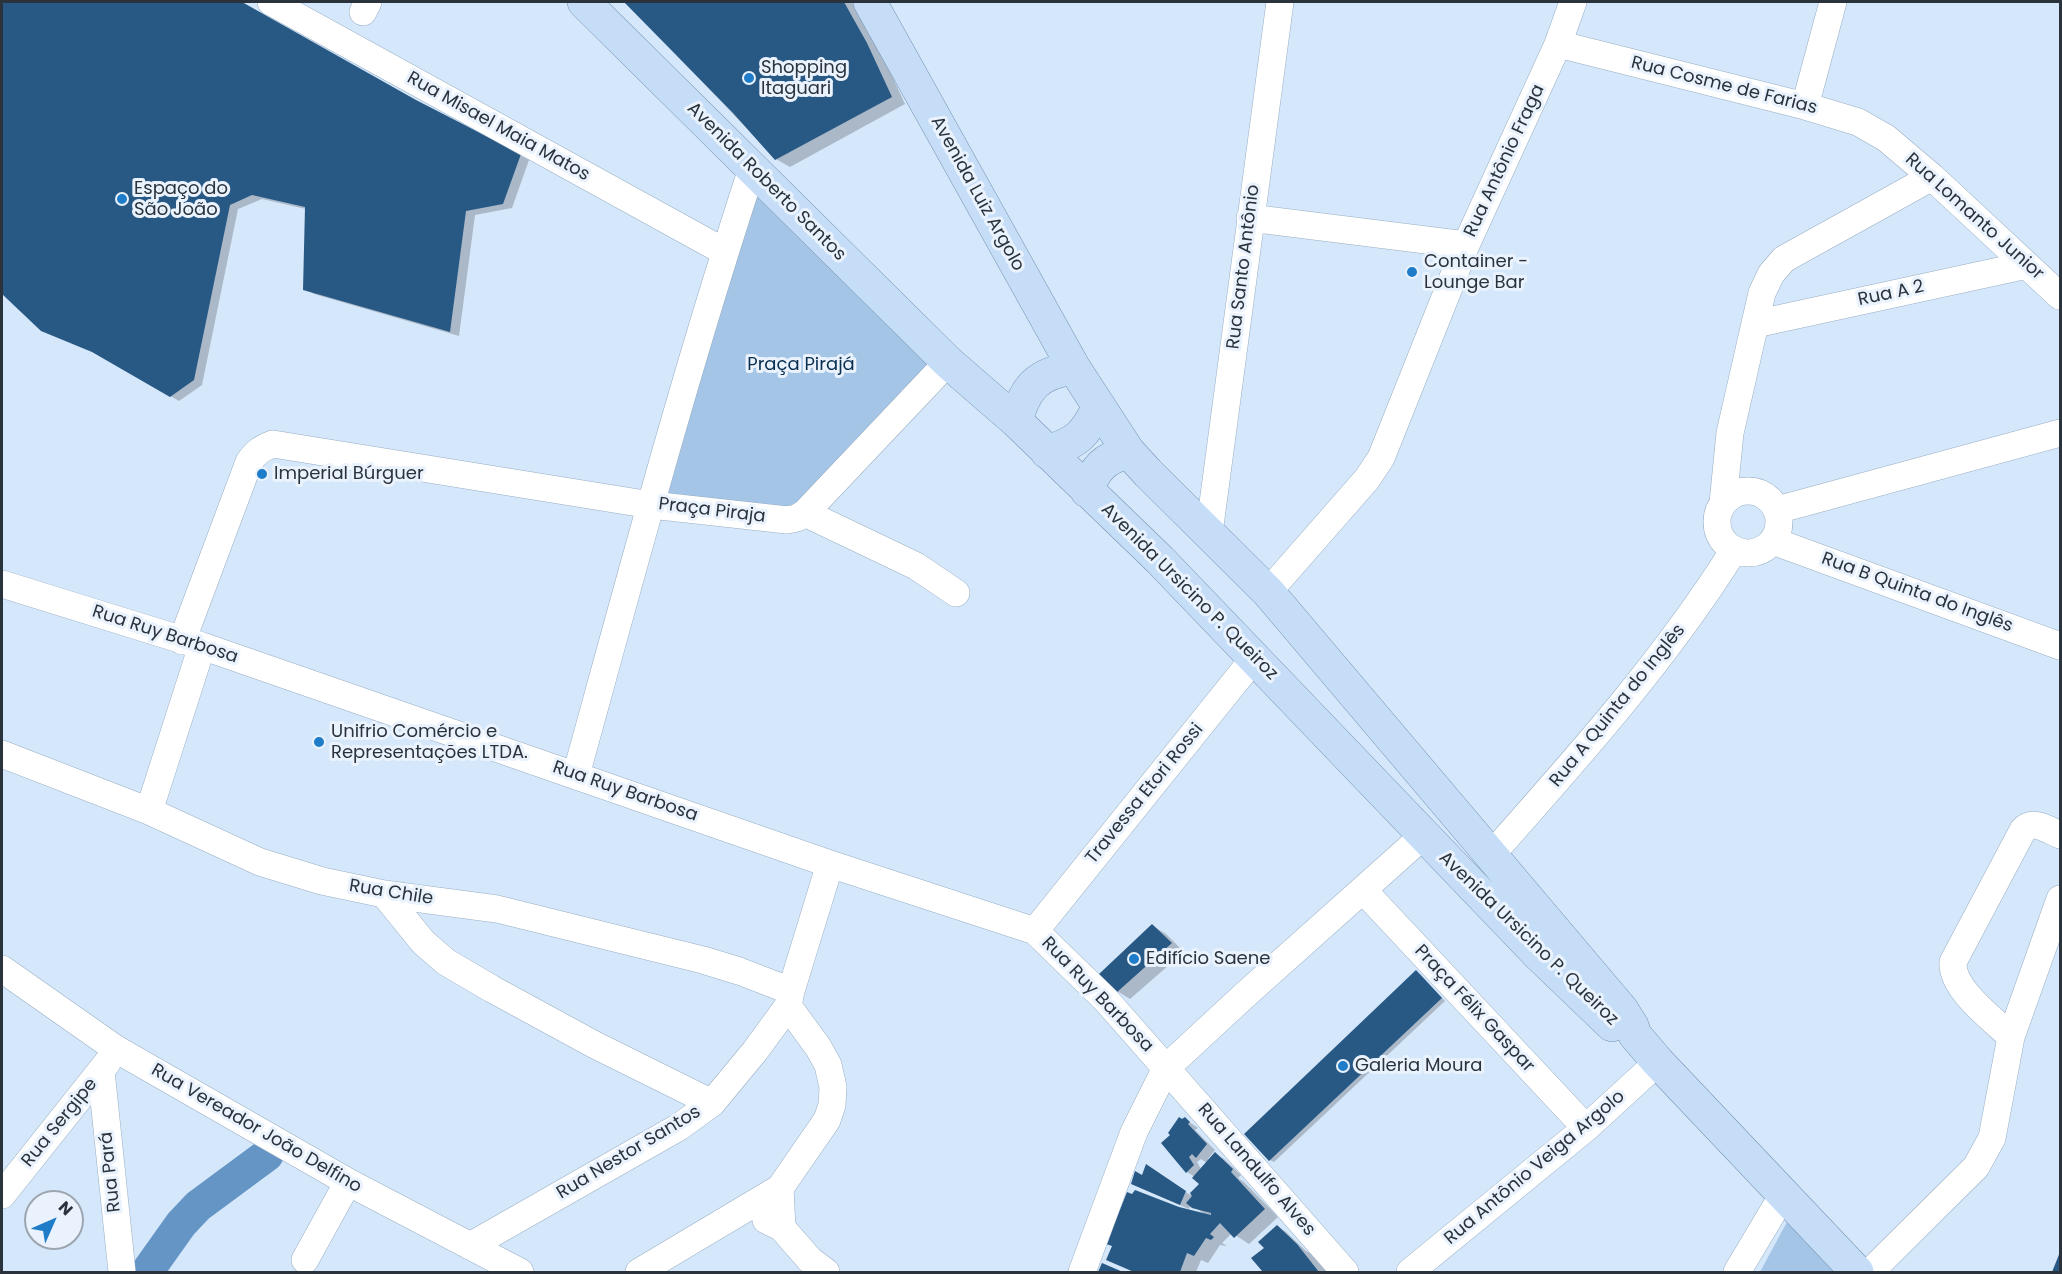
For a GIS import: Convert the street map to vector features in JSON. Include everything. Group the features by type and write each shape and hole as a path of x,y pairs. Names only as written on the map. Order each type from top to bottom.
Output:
{"main road":[{"name":"Avenida Roberto Santos","path":"584,2 948,362"},
{"name":"Avenida Luiz Argolo","path":"870,2 1086,386"},
{"name":"Avenida Ursicino P. Queiroz","path":"948,362 1016,421 1160,560 1538,954 1609,1023 1635,1035"},
{"path":"1016,421 1021,402 1031,387 1041,378 1056,370 1086,386 1090,425 1080,437 1067,446 1047,452"},
{"name":"Avenida Ursicino P. Queiroz","path":"1086,386 1128,451 1268,592 1622,1010 1635,1035"},
{"path":"1087,491 1100,466 1111,458 1128,451"},
{"path":"1635,1035 1857,1272"}],"street":[{"name":"Rua Misael Maia Matos","path":"271,2 725,252"},
{"name":"Rua Santo Antônio","path":"1209,533 1280,2"},
{"name":"Rua Antônio Fraga","path":"1268,592 1367,479 1381,458 1466,245 1558,44 1573,2"},
{"path":"1804,106 1833,2"},
{"name":"Rua Cosme de Farias","path":"1558,44 1804,106 1858,122 1886,138"},
{"name":"Rua Lomanto Junior","path":"1886,138 1932,177 2061,296"},
{"name":"Praça Piraja","path":"752,169 725,252 651,505 787,520 805,513"},
{"path":"1723,503 1730,433 1762,292 1771,274 1784,259 1932,177"},
{"path":"1250,218 1466,245"},
{"name":"Rua A 2","path":"1755,324 2026,265"},
{"path":"948,362 805,513 916,566 956,593"},
{"path":"1777,510 2061,433"},
{"path":"148,811 192,643 249,462 255,453 273,444 651,505 576,775"},
{"path":"1741,491 1763,494 1777,510 1778,531 1766,548 1745,553 1734,550 1720,534 1717,524 1718,513 1723,503 1731,495 1741,491"},
{"name":"Rua B Quinta do Inglês","path":"1773,541 2060,644"},
{"name":"Rua A Quinta do Inglês","path":"1492,854 1584,752 1655,663 1706,595 1734,550"},
{"name":"Rua Ruy Barbosa","path":"2,584 192,643 830,864 1035,932 1106,1000 1166,1068"},
{"name":"Travessa Etori Rossi","path":"1035,932 1255,657"},
{"name":"Rua Chile","path":"2,757 148,811 260,861 322,881 384,894 497,909 553,922 739,970 789,998"},
{"path":"2011,1037 1965,992 1952,971 1953,962 2027,825 2032,824 2061,835"},
{"path":"1082,1272 1134,1132 1166,1068 1246,993 1423,836"},
{"name":"Rua Nestor Santos","path":"470,1246 680,1126 712,1103 755,1051 789,998 830,864"},
{"name":"Praça Félix Gaspar","path":"1363,890 1586,1128"},
{"path":"384,894 423,942 446,962 596,1045 712,1103"},
{"path":"1870,1272 1976,1167 1986,1153 1992,1138 2011,1037 2061,899"},
{"name":"Rua Vereador João Delfino","path":"2,969 116,1049 348,1182 520,1272"},
{"path":"644,1271 780,1188 827,1120 832,1105 833,1086 828,1065 789,998"},
{"name":"Rua Sergipe","path":"2,1195 116,1049"},
{"name":"Rua Antônio Veiga Argolo","path":"1410,1272 1586,1128 1658,1062"},
{"name":"Rua Landulfo Alves","path":"1166,1068 1345,1272"},
{"name":"Rua Pará","path":"101,1071 122,1272"},
{"path":"301,1268 348,1182"},
{"path":"780,1188 782,1228"},
{"path":"1737,1272 1783,1195"},
{"path":"743,1211 782,1228 810,1260 826,1272"}],"green space":[{"name":"Praça Pirajá","path":"752,169 948,362 805,513 651,505"},
{"path":"1787,1222 1837,1272 1760,1272"}],"building":[{"name":"Espaço do São João","path":"2,2 242,2 416,100 521,154 503,204 466,211 450,332 303,290 305,207 252,195 230,205 194,380 170,397 92,352 41,331 2,294"},
{"name":"Shopping Itaguari","path":"624,2 844,2 867,43 892,97 775,160 733,113"},
{"name":"Edifício Saene","path":"1152,924 1172,943 1116,993 1098,975"},
{"name":"Galeria Moura","path":"1416,970 1442,998 1269,1161 1244,1134"},
{"path":"1179,1117 1182,1119 1185,1117 1190,1122 1188,1124 1207,1144 1196,1158 1192,1154 1189,1157 1194,1165 1186,1173 1161,1143 1170,1135 1168,1133"},
{"path":"1215,1152 1233,1169 1231,1172 1265,1209 1234,1238 1220,1223 1210,1234 1214,1237 1211,1240 1206,1238 1194,1256 1187,1253 1180,1272 1134,1272 1106,1260 1112,1246 1106,1244 1127,1192 1132,1194 1135,1190 1179,1207 1211,1215 1211,1213 1192,1208 1186,1203 1192,1196 1190,1193 1199,1184 1192,1178"},
{"path":"1146,1164 1186,1191 1180,1205 1131,1184 1135,1171 1142,1175"},
{"path":"1277,1225 1297,1244 1319,1272 1260,1272 1262,1271 1251,1258 1264,1248 1258,1242"},
{"path":"2060,1252 2060,1272 2052,1272"},
{"path":"1102,1263 1123,1272 1098,1272"}],"waterway":[{"path":"149,1272 181,1224 198,1206 267,1155"}],"place":[{"name":"Shopping Itaguari","path":"749,78"},
{"name":"Espaço do São João","path":"122,199"},
{"name":"Container - Lounge Bar","path":"1412,272"},
{"name":"Imperial Búrguer","path":"262,474"},
{"name":"Unifrio Comércio e Representações LTDA.","path":"319,742"},
{"name":"Edifício Saene","path":"1134,959"},
{"name":"Galeria Moura","path":"1343,1066"}]}
